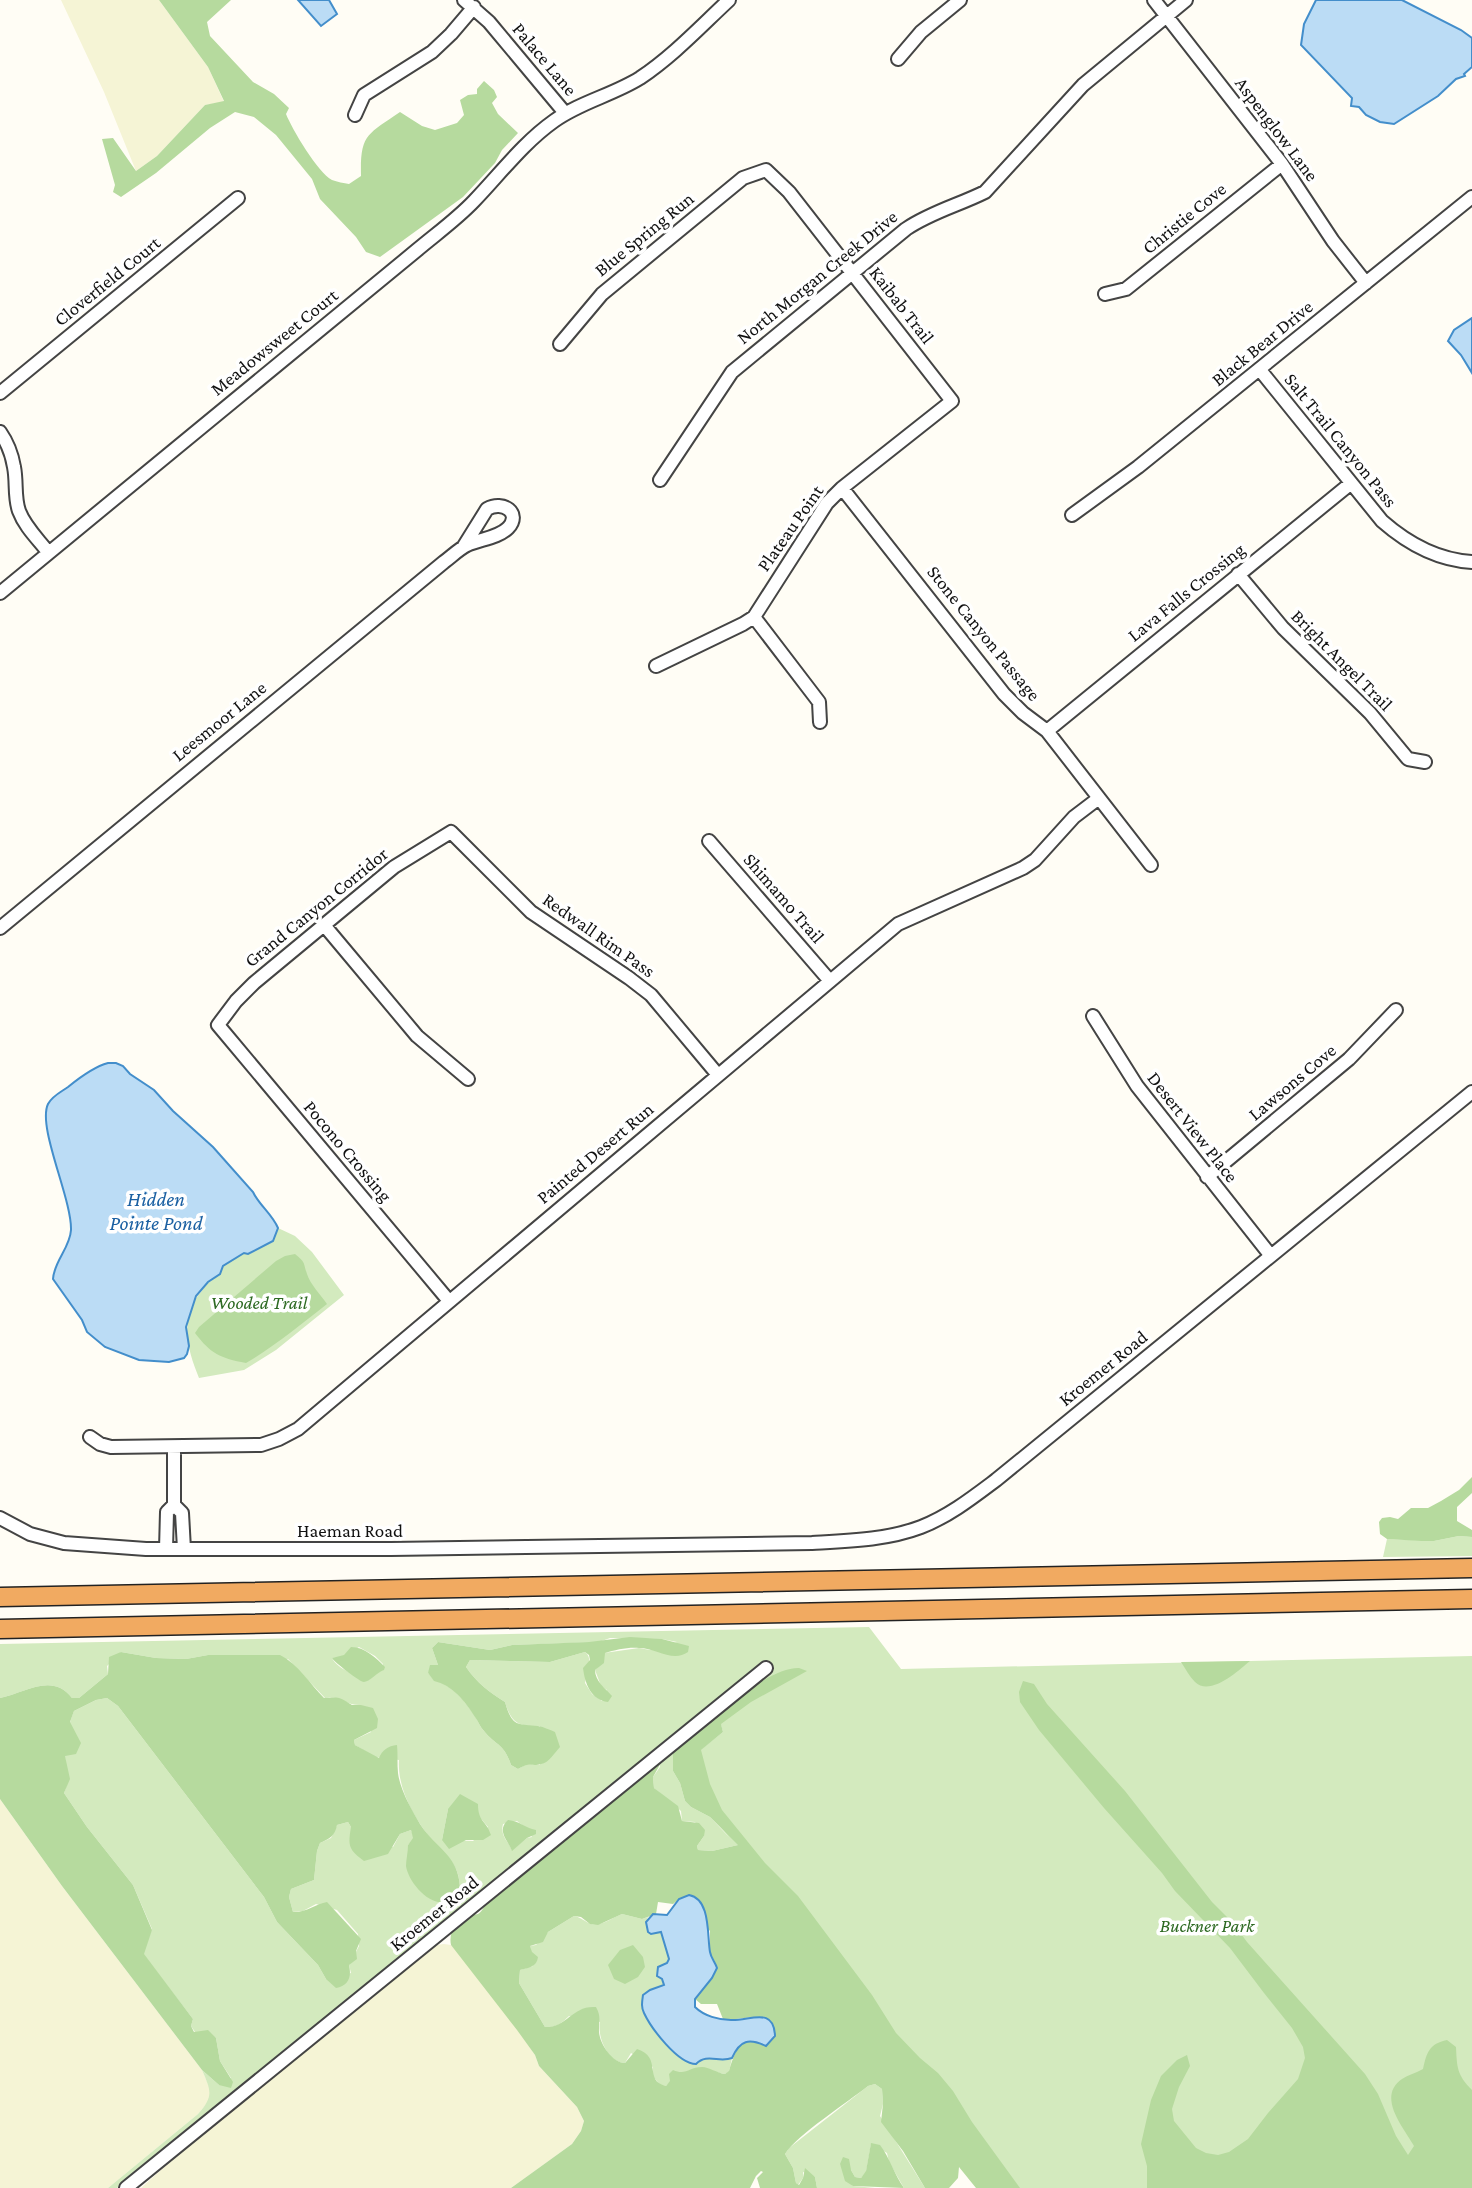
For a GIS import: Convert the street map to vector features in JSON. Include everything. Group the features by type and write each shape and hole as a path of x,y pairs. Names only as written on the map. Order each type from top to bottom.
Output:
{"highway":[{"path":"0,1597 1472,1568"},
{"path":"0,1629 1472,1599"}],"street":[{"name":"Meadowsweet Court","path":"0,593 473,203 528,143 565,113 612,93 665,60 729,0"},
{"path":"898,59 920,32 960,0"},
{"name":"Aspenglow Lane","path":"1154,0 1282,164 1333,240 1366,283"},
{"name":"North Morgan Creek Drive","path":"660,480 732,372 852,272 922,218 985,192 1083,85 1186,0"},
{"name":"Palace Lane","path":"469,4 489,22 565,113"},
{"path":"355,114 364,95 432,52 452,34 469,4"},
{"name":"Christie Cove","path":"1105,294 1126,289 1282,164"},
{"name":"Kaibab Trail","path":"766,170 789,192 952,401"},
{"name":"Blue Spring Run","path":"560,344 612,285 743,178 766,170"},
{"name":"Black Bear Drive","path":"1072,515 1138,467 1472,197"},
{"name":"Cloverfield Court","path":"0,393 238,198"},
{"name":"Salt Trail Canyon Pass","path":"1259,370 1382,521 1398,535 1441,556 1472,562"},
{"name":"Plateau Point","path":"656,666 754,617 827,503 842,488 952,401"},
{"path":"0,432 6,441 14,467 19,511 28,528 48,552"},
{"name":"Lava Falls Crossing","path":"1047,732 1350,484"},
{"name":"Stone Canyon Passage","path":"842,488 1003,694 1047,732 1151,864"},
{"name":"Leesmoor Lane","path":"0,928 464,547"},
{"name":"Bright Angel Trail","path":"1238,574 1283,628 1370,713 1408,759 1426,762"},
{"path":"754,617 819,702 820,722"},
{"name":"Painted Desert Run","path":"90,1437 111,1447 174,1447 261,1445 289,1434 898,924 1029,864 1074,817 1099,798"},
{"name":"Grand Canyon Corridor","path":"218,1025 243,993 324,925 400,863 451,832"},
{"name":"Redwall Rim Pass","path":"451,832 531,912 645,990 718,1075"},
{"name":"Shimamo Trail","path":"709,841 830,981"},
{"path":"324,925 417,1036 468,1079"},
{"name":"Lawsons Cove","path":"1207,1177 1349,1059 1396,1010"},
{"name":"Desert View Place","path":"1093,1016 1137,1086 1271,1256"},
{"name":"Pocono Crossing","path":"218,1025 449,1301"},
{"name":"Kroemer Road","path":"705,1544 812,1543 866,1539 914,1529 948,1514 996,1479 1472,1092"},
{"path":"174,1447 174,1505 182,1513 184,1549"},
{"path":"166,1549 167,1512 174,1505"},
{"name":"Haeman Road","path":"0,1518 30,1534 64,1543 166,1549 705,1544"},
{"name":"Kroemer Road","path":"126,2188 766,1668"}],"green space":[{"path":"61,0 159,0 208,67 224,102 205,105 157,156 136,171 104,92"},
{"path":"159,0 231,0 207,22 210,36 253,82 274,94 289,108 286,114 300,140 320,169 332,180 349,184 361,176 364,143 373,131 400,112 422,126 435,130 457,123 464,115 460,100 477,94 477,89 484,81 497,97 492,103 498,114 518,133 502,150 495,163 463,197 380,257 366,252 356,237 320,199 312,179 276,135 254,117 235,112 210,128 156,173 121,197 113,192 115,185 102,139 113,138 136,171 157,156 205,105 224,101 208,67"},
{"name":"Wooded Trail","path":"278,1228 295,1236 312,1252 344,1295 276,1350 244,1370 199,1378 187,1332 193,1302 208,1283 220,1274 223,1266 244,1253 249,1254 273,1241"},
{"path":"295,1254 303,1261 311,1282 327,1304 246,1363 223,1357 206,1346 195,1333 199,1327 276,1261"},
{"path":"1472,1477 1472,1493 1457,1507 1457,1521 1472,1530 1472,1537 1421,1541 1387,1539 1380,1534 1379,1522 1382,1518 1398,1519 1411,1508 1428,1508 1459,1490"},
{"path":"1459,1536 1472,1537 1472,1556 1383,1557 1387,1539 1434,1541"},
{"name":"Buckner Park","path":"869,1627 901,1669 1472,1656 1472,2188 985,2188 738,1845 712,1851 698,1850 697,1846 704,1836 695,1822 682,1821 681,1811 654,1788 653,1777 660,1767 660,1759 677,1745 673,1752 673,1771 685,1801 710,1817 729,1837 675,1770 723,1732 715,1703 629,1769 117,2188 108,2188 203,2108 209,2093 202,2070 219,2085 231,2078 220,2061 216,2038 195,2032 191,2026 193,2019 143,1954 152,1929 133,1885 64,1793 68,1777 66,1744 74,1711 96,1700 107,1698 118,1706 264,1897 277,1922 318,1965 326,1979 351,1973 349,1965 359,1946 358,1934 337,1910 316,1904 303,1911 293,1912 289,1897 291,1889 314,1880 320,1843 331,1838 337,1825 348,1822 351,1827 393,1847 400,1834 411,1830 414,1838 408,1845 408,1859 460,1888 459,1880 452,1862 426,1833 408,1804 401,1782 399,1760 375,1757 355,1745 354,1740 371,1732 361,1705 325,1698 288,1659 208,1655 186,1659 156,1658 121,1652 107,1666 108,1674 79,1698 72,1698 64,1690 47,1685 0,1698 0,1644","holes":["610,1638 662,1639 677,1642 650,1650 639,1648 604,1653 595,1670 601,1686 607,1690 602,1701 592,1694 585,1683 589,1662 585,1652 550,1662 470,1660 466,1667 474,1678 505,1702 513,1719 527,1726 540,1726 540,1765 528,1763 518,1769 511,1765 506,1753 488,1736 462,1699 428,1673 438,1665 432,1648 438,1642 490,1650 512,1645 599,1642","359,1647 375,1656 383,1664 383,1670 376,1672 369,1680 343,1669 332,1658 342,1657","448,1809 478,1815 488,1827 473,1841 442,1840","517,1821 532,1837 512,1850 503,1835 503,1824"]},
{"path":"630,1637 662,1639 689,1646 688,1652 670,1656 635,1648 605,1653 604,1663 595,1670 595,1674 612,1696 608,1702 593,1695 587,1685 583,1668 590,1660 585,1652 550,1662 470,1660 466,1667 474,1678 505,1702 516,1723 540,1726 555,1732 560,1747 549,1760 518,1769 511,1765 503,1749 488,1736 462,1700 447,1686 434,1681 428,1673 430,1665 438,1665 432,1648 438,1642 490,1650 512,1645 589,1642"},
{"path":"351,1647 370,1654 385,1667 384,1670 364,1682 332,1658 344,1655"},
{"path":"121,1652 156,1658 186,1659 208,1655 280,1655 298,1669 324,1698 339,1698 352,1705 373,1708 378,1719 377,1728 354,1740 355,1745 379,1758 386,1749 397,1745 398,1773 407,1800 426,1833 451,1860 459,1877 460,1888 452,1899 444,1902 432,1900 415,1885 406,1866 408,1845 413,1838 411,1830 400,1834 388,1854 364,1861 350,1847 351,1827 348,1822 337,1825 331,1837 320,1843 314,1880 291,1889 289,1897 293,1912 327,1902 361,1939 356,1951 357,1959 349,1965 348,1980 336,1988 277,1922 264,1897 118,1706 107,1698 96,1700 74,1711 70,1722 81,1743 76,1754 65,1756 70,1779 64,1793 133,1885 152,1930 144,1954 193,2019 191,2026 194,2032 208,2030 216,2038 220,2061 233,2082 231,2088 219,2085 202,2070 62,1886 0,1799 0,1698 47,1685 64,1690 72,1698 79,1698 108,1674 109,1657"},
{"path":"1250,1661 1224,1681 1208,1686 1195,1682 1181,1662"},
{"path":"799,1668 807,1671 751,1702 721,1724 723,1732 701,1750 710,1784 722,1810 765,1863 798,1896 872,1995 896,2033 953,2091 1020,2188 976,2188 959,2167 958,2178 949,2188 925,2188 903,2151 881,2122 882,2089 875,2084 868,2086 811,2128 785,2154 793,2168 796,2183 799,2185 805,2168 815,2177 817,2188 760,2188 757,2178 763,2172 761,2171 750,2188 511,2188 572,2144 584,2121 577,2107 539,2066 535,2055 517,2030 451,1945 455,1926 462,1919 480,1913 487,1898 534,1849 559,1834 635,1764 648,1757 662,1761 653,1777 654,1788 678,1806 682,1821 699,1823 705,1830 697,1846 698,1850 712,1851 738,1845 710,1817 685,1801 673,1771 673,1752 679,1743 737,1698 770,1676","holes":["679,1899 710,1931 710,1953 715,1962 712,1978 695,1999 701,2004 717,2004 723,2019 763,2018 769,2021 775,2036 743,2043 725,2074 702,2067 684,2072 673,2070 666,2086 659,2083 655,2079 652,2063 645,2053 637,2049 625,2063 615,2060 607,2051 599,2034 596,2007 581,2009 559,2024 545,2027 519,1983 520,1970 532,1966 538,1957 530,1946 543,1942 548,1932 574,1916 598,1925 622,1914 642,1919 656,1914 658,1902 673,1904"]},
{"path":"1023,1681 1034,1684 1047,1704 1125,1791 1212,1902 1365,2074 1378,2094 1396,2136 1408,2155 1414,2146 1394,2112 1392,2095 1395,2086 1402,2079 1423,2069 1428,2053 1436,2044 1447,2040 1456,2047 1459,2071 1472,2090 1472,2188 1147,2188 1147,2166 1141,2144 1151,2100 1161,2076 1177,2060 1187,2055 1190,2066 1172,2109 1174,2121 1196,2148 1218,2155 1229,2152 1248,2139 1298,2079 1305,2058 1303,2047 1292,2028 1230,1948 1175,1891 1039,1730 1020,1702 1019,1692"},
{"path":"460,1794 478,1804 479,1814 491,1835 483,1840 466,1840 449,1849 442,1840 448,1809"},
{"path":"0,1799 62,1886 202,2070 211,2091 208,2102 198,2114 108,2188 0,2188"},
{"path":"508,1820 536,1830 536,1834 512,1851 503,1832"},
{"path":"622,1914 642,1919 648,1917 646,1922 661,1932 669,1955 667,1963 658,1967 657,1976 662,1979 664,1985 644,2013 666,2044 699,2060 732,2058 729,2072 725,2074 696,2069 679,2073 666,2086 660,2085 652,2075 653,2067 631,2053 625,2063 609,2054 600,2035 600,2022 569,2016 552,2027 545,2027 519,1983 520,1970 533,1966 530,1946 536,1945 548,1932 574,1916 595,1924"},
{"path":"437,1945 451,1945 462,1957 517,2029 535,2055 539,2066 577,2107 584,2121 572,2144 511,2188 141,2188 194,2140 418,1957"},
{"path":"633,1945 643,1957 645,1967 638,1977 625,1984 614,1979 608,1965 620,1950"},
{"path":"875,2084 882,2089 883,2104 880,2116 925,2188 904,2188 889,2162 887,2153 871,2144 866,2172 861,2178 855,2177 851,2170 840,2164 853,2186 875,2188 817,2188 815,2177 803,2172 803,2178 798,2185 785,2154 789,2148 868,2086"},
{"path":"871,2143 880,2145 904,2188 853,2186 845,2181 840,2164 843,2157 849,2159 855,2177 861,2178 866,2171"}],"water":[{"path":"298,0 329,0 337,14 321,26"},
{"path":"1316,0 1402,0 1472,38 1472,67 1465,76 1456,79 1438,96 1394,124 1380,122 1366,115 1359,107 1351,106 1352,98 1301,45 1304,24"},
{"path":"1472,318 1472,373 1448,341 1454,330"},
{"name":"Hidden Pointe Pond","path":"108,1063 123,1066 154,1090 213,1147 253,1192 278,1228 273,1241 248,1254 244,1253 223,1266 220,1274 208,1282 196,1296 186,1327 189,1346 187,1354 184,1358 169,1362 139,1360 105,1347 87,1332 82,1320 53,1279 71,1230 47,1129 48,1104 54,1096 97,1067"},
{"path":"689,1895 701,1903 705,1911 710,1952 717,1968 695,1999 695,2007 707,2015 722,2019 766,2018 774,2027 775,2036 766,2046 746,2042 738,2047 732,2058 704,2059 696,2064 673,2052 644,2013 643,1995 664,1985 662,1979 657,1976 658,1967 669,1959 661,1932 648,1932 646,1922 653,1914 667,1915 679,1899"}]}
